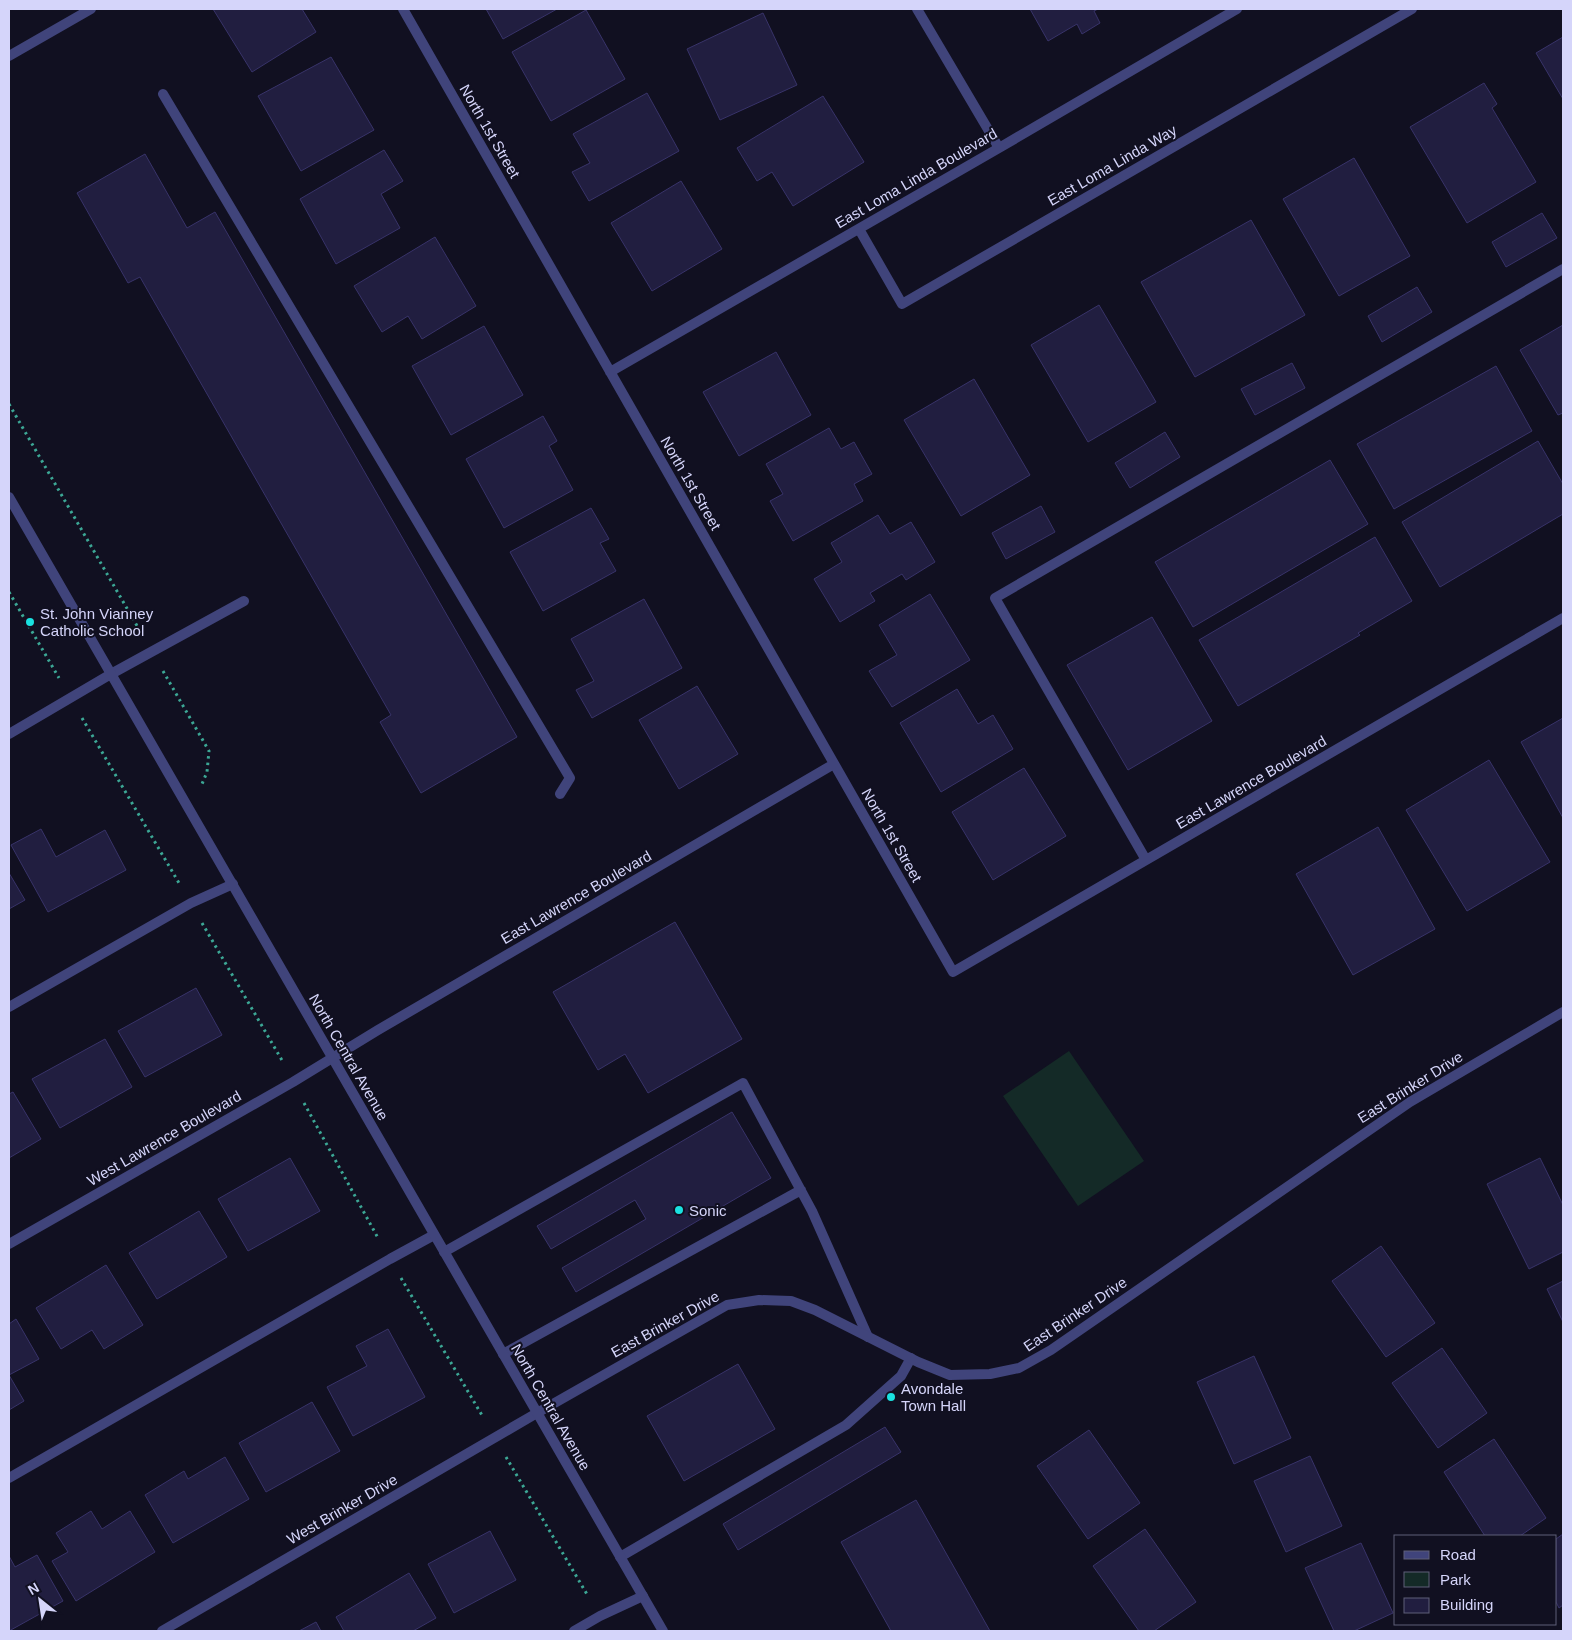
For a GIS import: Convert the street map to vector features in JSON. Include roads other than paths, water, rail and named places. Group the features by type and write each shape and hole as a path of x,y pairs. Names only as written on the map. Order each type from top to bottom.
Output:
{"street":[{"path":"9,56 91,9"},
{"name":"North 1st Street","path":"403,9 953,972"},
{"path":"917,9 999,148"},
{"name":"East Loma Linda Boulevard","path":"610,372 1236,9"},
{"name":"East Loma Linda Way","path":"859,228 902,304 1412,9"},
{"path":"163,94 570,778 560,794"},
{"path":"1146,860 995,598 1563,269"},
{"name":"North Central Avenue","path":"9,497 663,1631"},
{"path":"9,734 111,674 244,601"},
{"name":"East Lawrence Boulevard","path":"953,972 1563,618"},
{"name":"East Lawrence Boulevard","path":"333,1058 834,764"},
{"path":"9,1008 191,903 233,884"},
{"name":"East Brinker Drive","path":"537,1413 727,1306 758,1300 791,1301 815,1310 911,1358 950,1375 990,1374 1019,1368 1051,1350 1410,1102 1563,1012"},
{"name":"West Lawrence Boulevard","path":"9,1244 333,1058"},
{"path":"444,1252 743,1083 812,1211 868,1337"},
{"path":"503,1354 801,1190"},
{"path":"9,1478 390,1258 434,1235"},
{"path":"620,1556 846,1425 901,1376 911,1358"},
{"name":"West Brinker Drive","path":"162,1631 537,1413"},
{"path":"574,1631 600,1616 643,1596"}],"place":[{"name":"St. John Vianney Catholic School","path":"30,622"},
{"name":"Sonic","path":"679,1210"},
{"name":"Avondale Town Hall","path":"891,1397"}]}
